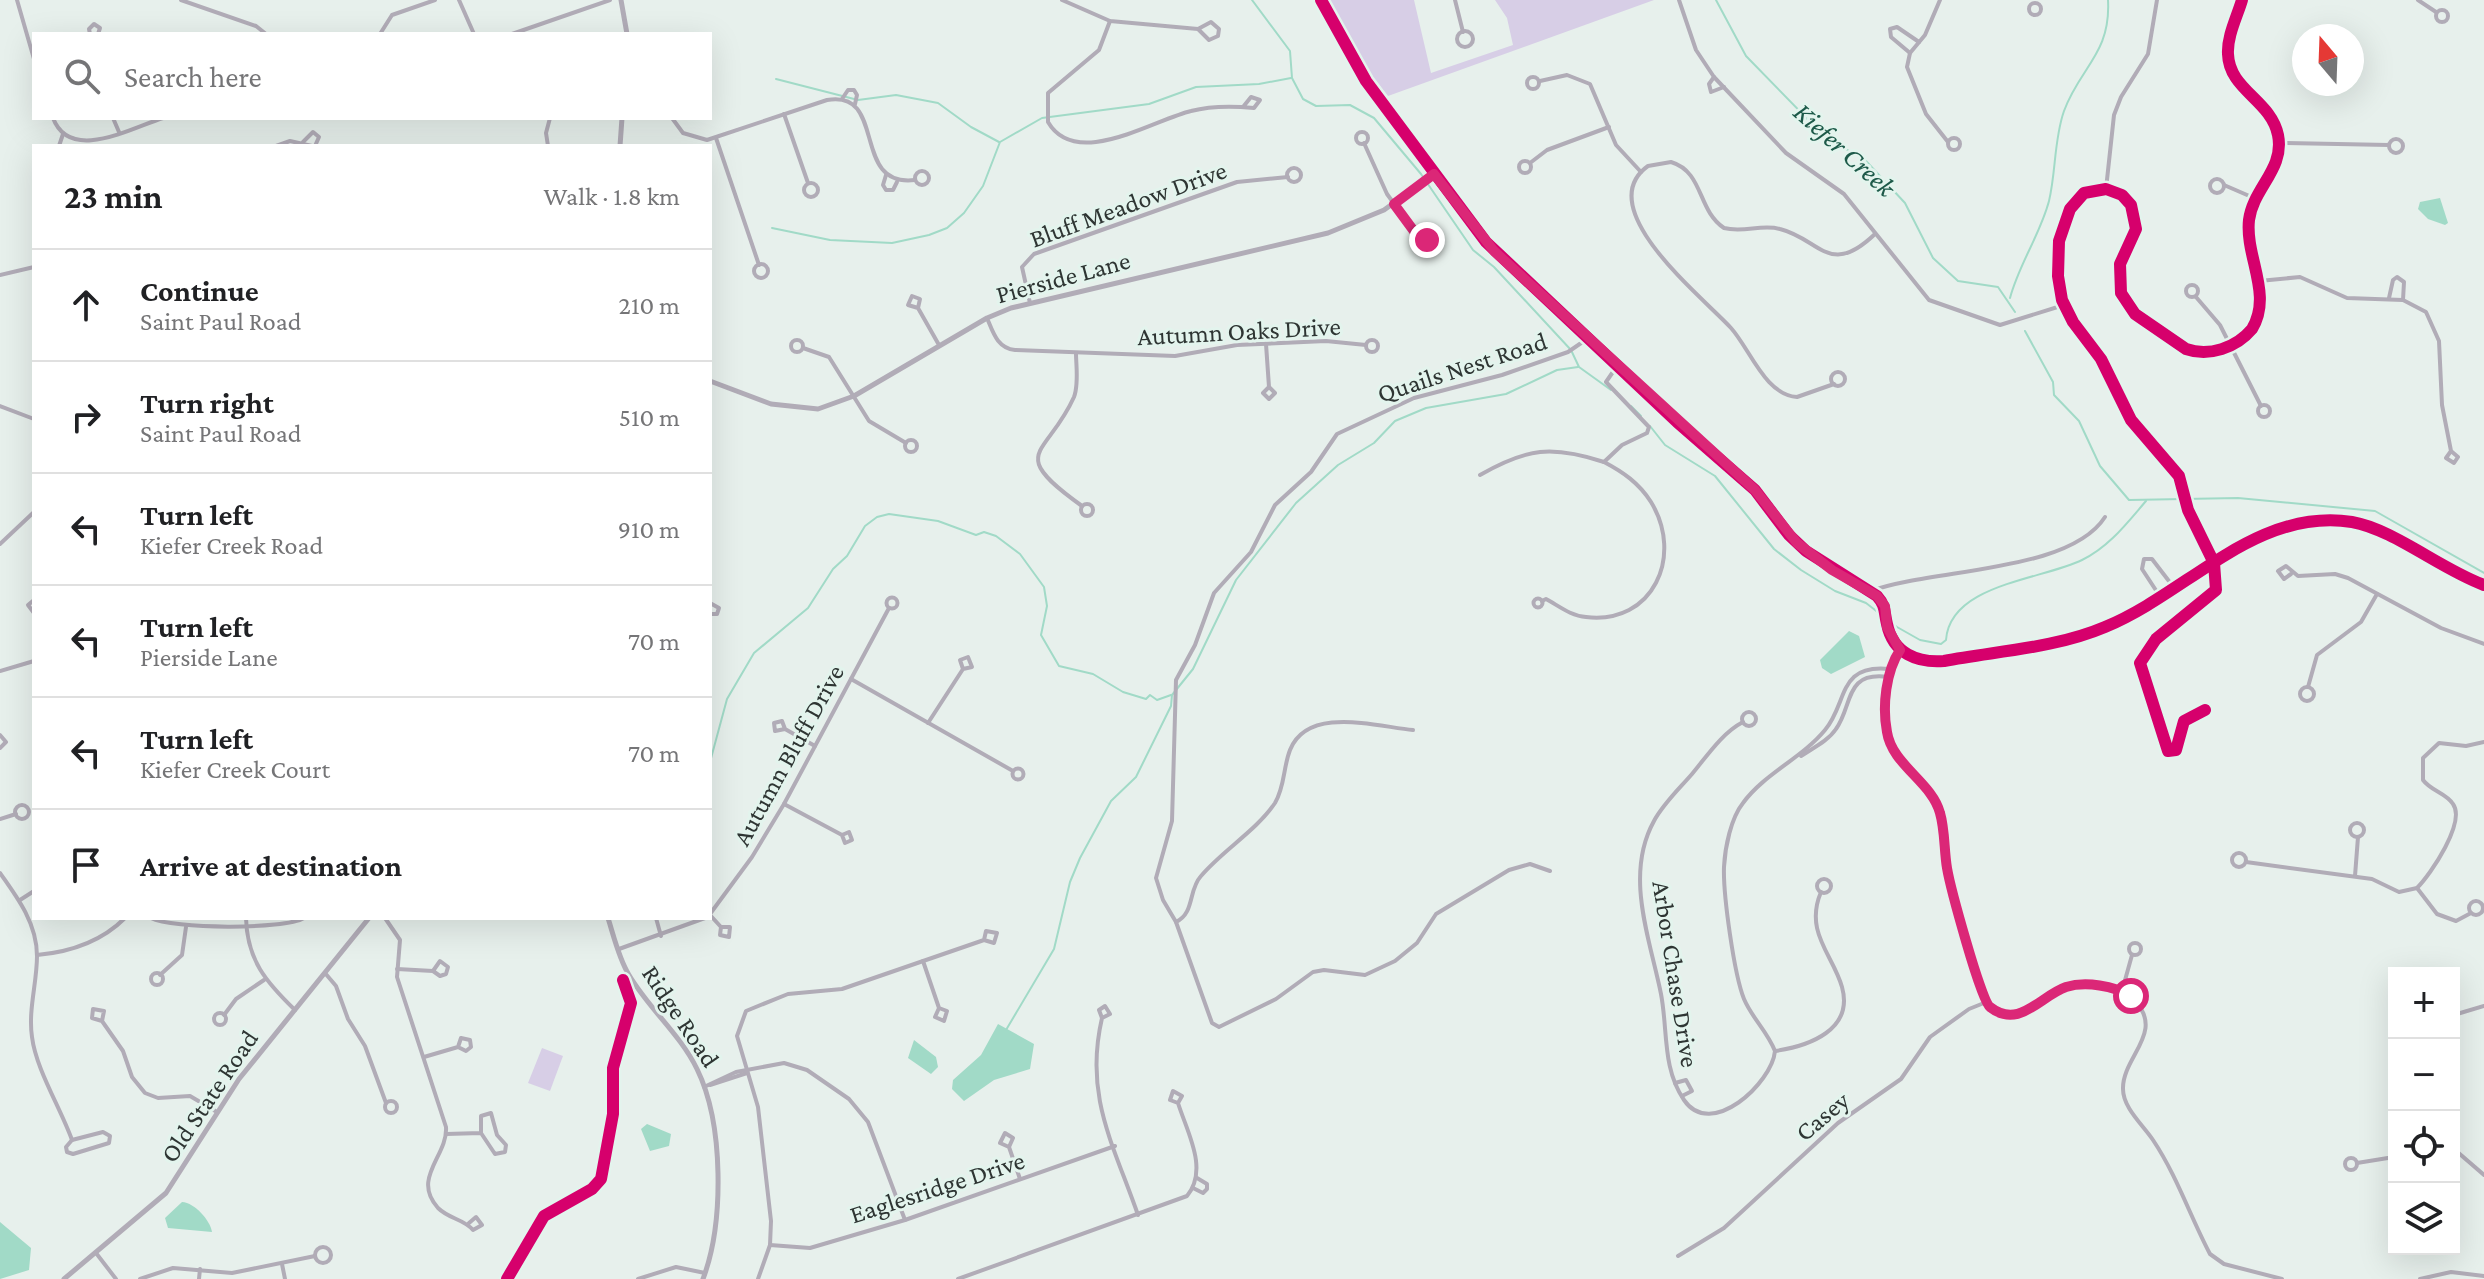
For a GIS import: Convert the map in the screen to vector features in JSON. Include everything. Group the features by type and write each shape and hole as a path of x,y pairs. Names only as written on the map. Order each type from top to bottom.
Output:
{"street":[{"path":"17,0 32,52"},
{"path":"181,0 256,26 264,32"},
{"path":"381,32 384,22 395,14 435,0"},
{"path":"459,0 473,32"},
{"path":"518,32 610,0"},
{"path":"621,0 627,32"},
{"path":"1062,0 1110,21 1198,29 1211,22 1219,29 1218,36 1209,40 1198,29"},
{"path":"1321,0 1366,81 1494,251 1755,490 1806,551 1871,591 1885,606 1887,627 1900,650 1923,662 2078,637 2124,619 2255,538 2285,526 2337,520 2369,527 2484,585"},
{"path":"1455,0 1463,32 1473,39 1467,47 1457,42 1463,32"},
{"path":"1679,0 1696,50 1714,77 1786,153 1844,194 1921,293 1940,305 2000,325 2064,305"},
{"path":"1940,0 1919,42 1910,53 1907,67 1910,81 1926,114 1948,142"},
{"path":"2106,189 2114,115 2121,97 2148,54 2157,0"},
{"path":"2205,710 2184,721 2176,750 2170,753 2140,663 2156,639 2216,590 2214,563 2188,510 2175,470 2131,420 2101,359 2064,305 2057,258 2067,214 2084,193 2106,189 2126,198 2136,218 2135,234 2121,258 2117,276 2128,306 2186,349 2207,353 2230,345 2248,334 2256,323 2261,304 2249,233 2254,198 2271,175 2279,143 2268,110 2239,83 2229,64 2229,40 2242,0"},
{"path":"2418,0 2436,12"},
{"path":"1110,21 1099,50 1048,93 1045,106 1048,122 1062,138 1083,143 1133,133 1196,109 1243,107"},
{"path":"90,32 94,24 100,28 99,32"},
{"path":"1910,53 1891,37 1890,29 1897,27 1919,42"},
{"path":"1540,81 1567,75 1584,79 1598,96 1620,151 1641,172"},
{"path":"1714,77 1709,84 1711,92 1718,92 1724,87"},
{"path":"842,99 852,89 857,93 855,104 886,175 897,181 915,180"},
{"path":"674,120 687,135 700,140 716,138 827,100 842,99 855,104"},
{"path":"784,114 808,183"},
{"path":"54,120 63,134 74,143 157,120"},
{"path":"114,120 119,132"},
{"path":"548,144 546,133 549,120"},
{"path":"620,144 622,120"},
{"path":"1530,163 1542,153 1609,127"},
{"path":"303,142 309,133 315,133 319,139 315,144"},
{"path":"60,144 63,134"},
{"path":"716,138 759,265"},
{"path":"1364,143 1394,204 1422,242"},
{"path":"2279,143 2389,145"},
{"path":"290,144 308,144"},
{"path":"1834,384 1797,397 1772,386 1730,327 1661,260 1633,205 1633,187 1641,172 1659,162 1682,166 1695,179 1712,219 1732,230 1781,229 1826,253 1851,251 1875,234"},
{"name":"Pierside Lane","path":"712,382 771,404 803,410 830,406 854,396 987,318 1030,303 1359,224 1394,204 1434,174"},
{"path":"886,175 883,185 886,190 895,188 897,181"},
{"name":"Bluff Meadow Drive","path":"1030,303 1022,267 1034,254 1237,182 1288,177"},
{"path":"2224,185 2254,198"},
{"path":"0,275 32,267"},
{"path":"2258,281 2300,277 2347,298 2403,300 2426,312 2436,327 2441,347 2442,411 2451,451"},
{"path":"2389,298 2393,280 2397,277 2404,282 2403,300"},
{"path":"2196,297 2215,317 2261,406"},
{"path":"918,308 939,345"},
{"name":"Autumn Oaks Drive","path":"987,318 997,340 1007,349 1175,356 1266,344 1326,341 1366,345"},
{"name":"Quails Nest Road","path":"1550,871 1530,864 1509,870 1436,914 1417,943 1395,961 1365,975 1324,970 1313,972 1276,999 1223,1027 1215,1026 1156,878 1172,821 1176,680 1195,645 1214,593 1251,552 1275,505 1311,472 1337,434 1386,408 1502,375 1568,352 1587,339"},
{"path":"1266,344 1269,387"},
{"path":"803,348 829,357 869,421 906,443"},
{"path":"1076,353 1074,396 1044,440 1038,458 1048,482 1082,506"},
{"path":"1604,462 1619,447 1647,433 1649,427 1606,382 1617,366"},
{"path":"0,406 32,418"},
{"path":"1480,475 1518,455 1548,450 1577,453 1604,462 1634,482 1656,512 1664,547 1659,577 1643,603 1634,610 1607,617 1584,617 1546,599 1542,601"},
{"path":"0,544 32,514"},
{"path":"1871,591 2055,552 2088,536 2105,517"},
{"path":"2161,598 2142,569 2145,558 2152,559 2175,589"},
{"path":"2291,574 2342,576 2441,628 2484,644"},
{"path":"2308,687 2317,655 2361,622 2377,594"},
{"name":"Autumn Bluff Drive","path":"712,911 752,857 784,804 889,608"},
{"path":"1900,650 1889,669 1887,734 1890,745 1934,798 1940,813 1948,871 1985,1003 1996,1012 2020,1014 2065,988 2082,985 2122,991 2138,1004 2146,1031 2123,1083 2126,1103 2166,1160 2210,1254 2224,1264 2282,1279"},
{"path":"0,671 32,662"},
{"path":"928,723 963,669"},
{"path":"1821,892 1819,938 1842,987 1841,1012 1837,1024 1819,1039 1775,1051 1770,1036 1749,1011 1740,990 1724,870 1742,804 1830,723 1845,686 1870,670 1889,669"},
{"path":"1870,670 1871,677"},
{"path":"1792,761 1832,733 1850,692 1871,677 1888,677"},
{"path":"851,679 1013,771"},
{"path":"1176,922 1185,917 1201,875 1276,801 1291,748 1301,736 1314,727 1334,722 1413,730"},
{"name":"Arbor Chase Drive","path":"1743,722 1714,748 1658,815 1641,858 1648,949 1661,997 1665,1050 1675,1083 1682,1096 1702,1113 1722,1112 1764,1080 1775,1051"},
{"path":"785,729 815,746"},
{"path":"0,735 6,742 0,748"},
{"path":"2246,862 2372,879 2399,892 2417,888 2455,830 2457,817 2452,803 2426,785 2421,774 2423,758 2439,743 2466,746 2484,742"},
{"path":"784,804 842,835"},
{"path":"0,819 16,814"},
{"path":"2355,876 2358,837"},
{"path":"0,873 20,900 30,922 37,955 32,1037 38,1062 59,1102 72,1140"},
{"path":"2417,888 2443,918 2456,921 2471,913"},
{"path":"20,900 32,892"},
{"path":"712,919 721,927"},
{"path":"37,955 58,953 94,941 122,920"},
{"path":"159,920 186,927 292,923 299,920"},
{"path":"246,920 249,949 264,980 295,1010"},
{"name":"Old State Road","path":"64,1279 166,1193 217,1112 367,920"},
{"path":"386,920 400,940 397,969 446,1134 444,1146 430,1167 429,1191 440,1210 469,1223"},
{"name":"Ridge Road","path":"609,920 626,972 680,1042 707,1086 715,1145 718,1205 715,1240 704,1276"},
{"path":"657,920 661,936"},
{"path":"619,949 699,920"},
{"path":"160,975 182,955 186,927"},
{"path":"758,1279 770,1245 771,1221 758,1107 738,1045 737,1029 750,1007 788,994 842,989 984,940"},
{"path":"2122,991 2132,955"},
{"path":"923,961 939,1008"},
{"path":"397,969 433,971"},
{"path":"325,973 336,986 348,1019 365,1046 386,1103"},
{"path":"224,1015 236,999 264,980"},
{"name":"Casey","path":"1678,1256 1724,1228 1838,1123 1901,1079 1930,1037 1969,1009 1985,1003"},
{"path":"2460,1011 2484,1006"},
{"path":"1102,1018 1096,1046 1095,1078 1138,1215"},
{"path":"102,1021 123,1051 132,1077 145,1093 158,1098 190,1096 217,1112"},
{"path":"424,1057 458,1047"},
{"path":"707,1086 714,1080 791,1063 849,1099 873,1131 905,1220"},
{"path":"1675,1083 1686,1080 1691,1085 1692,1091 1682,1096"},
{"path":"958,1279 1182,1200 1197,1178 1196,1157 1178,1103"},
{"path":"491,1113 495,1131 506,1145 505,1152 495,1154 481,1133 481,1116 491,1113"},
{"path":"103,1132 111,1137 109,1143 73,1154 65,1149 72,1140 103,1132"},
{"path":"446,1134 481,1133"},
{"name":"Eaglesridge Drive","path":"770,1245 810,1248 905,1220 1115,1146"},
{"path":"1009,1147 1020,1179"},
{"path":"2460,1154 2484,1175"},
{"path":"2357,1163 2388,1158"},
{"path":"1193,1188 1203,1193 1207,1189 1207,1184 1197,1178"},
{"path":"140,1279 173,1268 232,1273 315,1256 325,1262 331,1252 320,1247 315,1256"},
{"path":"96,1253 116,1279"},
{"path":"282,1264 285,1279"},
{"path":"638,1279 676,1267 704,1276"},
{"path":"199,1279 200,1269"},
{"path":"2420,1279 2451,1272 2484,1276"}],"shaded area":[{"path":"1327,0 1414,0 1431,73 1513,45 1507,18 1495,0 1654,0 1388,96 1360,60"},
{"path":"2440,198 2448,223 2445,225 2428,219 2418,209 2420,202"},
{"path":"1849,631 1859,636 1865,657 1831,674 1822,668 1820,660"},
{"path":"998,1024 1034,1044 1030,1069 994,1080 964,1101 952,1089 953,1080 981,1055"},
{"path":"914,1040 936,1057 938,1067 931,1074 908,1058"},
{"path":"542,1048 563,1056 550,1091 528,1083"},
{"path":"647,1124 671,1134 669,1146 650,1151 641,1129"},
{"path":"182,1202 192,1205 201,1213 212,1232 168,1228 165,1218"},
{"path":"0,1222 31,1248 29,1270 0,1279"}],"waterway":[{"path":"1252,0 1290,51 1292,78 1303,99 1316,106 1350,105 1374,118 1421,174 1473,250 1494,267 1571,350 1579,367 1611,390"},
{"name":"Kiefer Creek","path":"1716,0 1746,56 1824,136 1866,161 1905,203 1933,258 1958,281 1998,287 2015,312"},
{"path":"2010,298 2049,201 2064,111 2105,34 2108,0"},
{"path":"772,228 830,240 892,243 929,235 947,228 964,213 983,186 1000,142 1042,118 1149,104 1196,87 1259,84 1291,78"},
{"path":"776,79 858,100 896,95 938,103 971,127 999,142"},
{"name":"Kiefer Creek","path":"2025,331 2053,382 2054,395 2079,421 2100,466 2129,500 2238,498 2375,511 2484,573"},
{"path":"1006,1030 1054,949 1070,882 1111,801 1136,777 1171,706 1172,695 1193,669 1236,580 1296,503 1338,465 1374,443 1395,421 1426,408 1506,394 1557,370 1578,367"},
{"path":"1631,406 1641,416"},
{"path":"1650,426 1665,445 1715,476 1774,549 1801,570 1835,591 1866,603 1920,640 1941,644 1946,640 1951,621 1963,607 1980,595 2092,555 2117,534 2146,501"},
{"path":"712,755 727,699 754,653 808,608 865,526 877,517 889,514 938,521 976,535 984,532 996,536 1020,554 1044,587 1047,606 1041,635 1059,666 1093,674 1123,692 1146,699 1150,695 1157,700 1171,695"}],"cycle path":[{"path":"1321,0 1366,81 1486,242 1677,422 1755,490 1789,535 1806,551 1877,596 1883,606 1890,634 1908,654 1925,660 1944,661 2086,634 2136,612 2254,540 2285,527 2317,521 2352,522 2368,526 2484,585"},
{"path":"2205,710 2184,721 2176,750 2168,751 2140,663 2156,639 2216,590 2214,563 2188,510 2179,476 2131,420 2101,359 2073,322 2062,300 2058,276 2059,241 2070,209 2084,193 2106,189 2122,195 2131,205 2136,229 2120,264 2121,293 2135,314 2186,349 2195,351 2213,351 2230,346 2252,329 2260,302 2249,220 2256,198 2273,168 2279,147 2274,123 2235,77 2230,66 2229,40 2242,0"},
{"path":"507,1279 544,1216 592,1189 601,1179 613,1114 613,1068 631,1003 623,980"}],"route":[{"path":"1427,240 1422,242 1394,204 1434,174 1494,251 1677,422 1755,490 1797,543 1832,570 1871,591 1883,603 1887,627 1900,650 1889,669 1887,734 1890,745 1934,798 1940,813 1948,871 1971,949 1978,986 1987,1006 2001,1013 2020,1014 2065,988 2082,985 2110,988 2131,996"}]}
